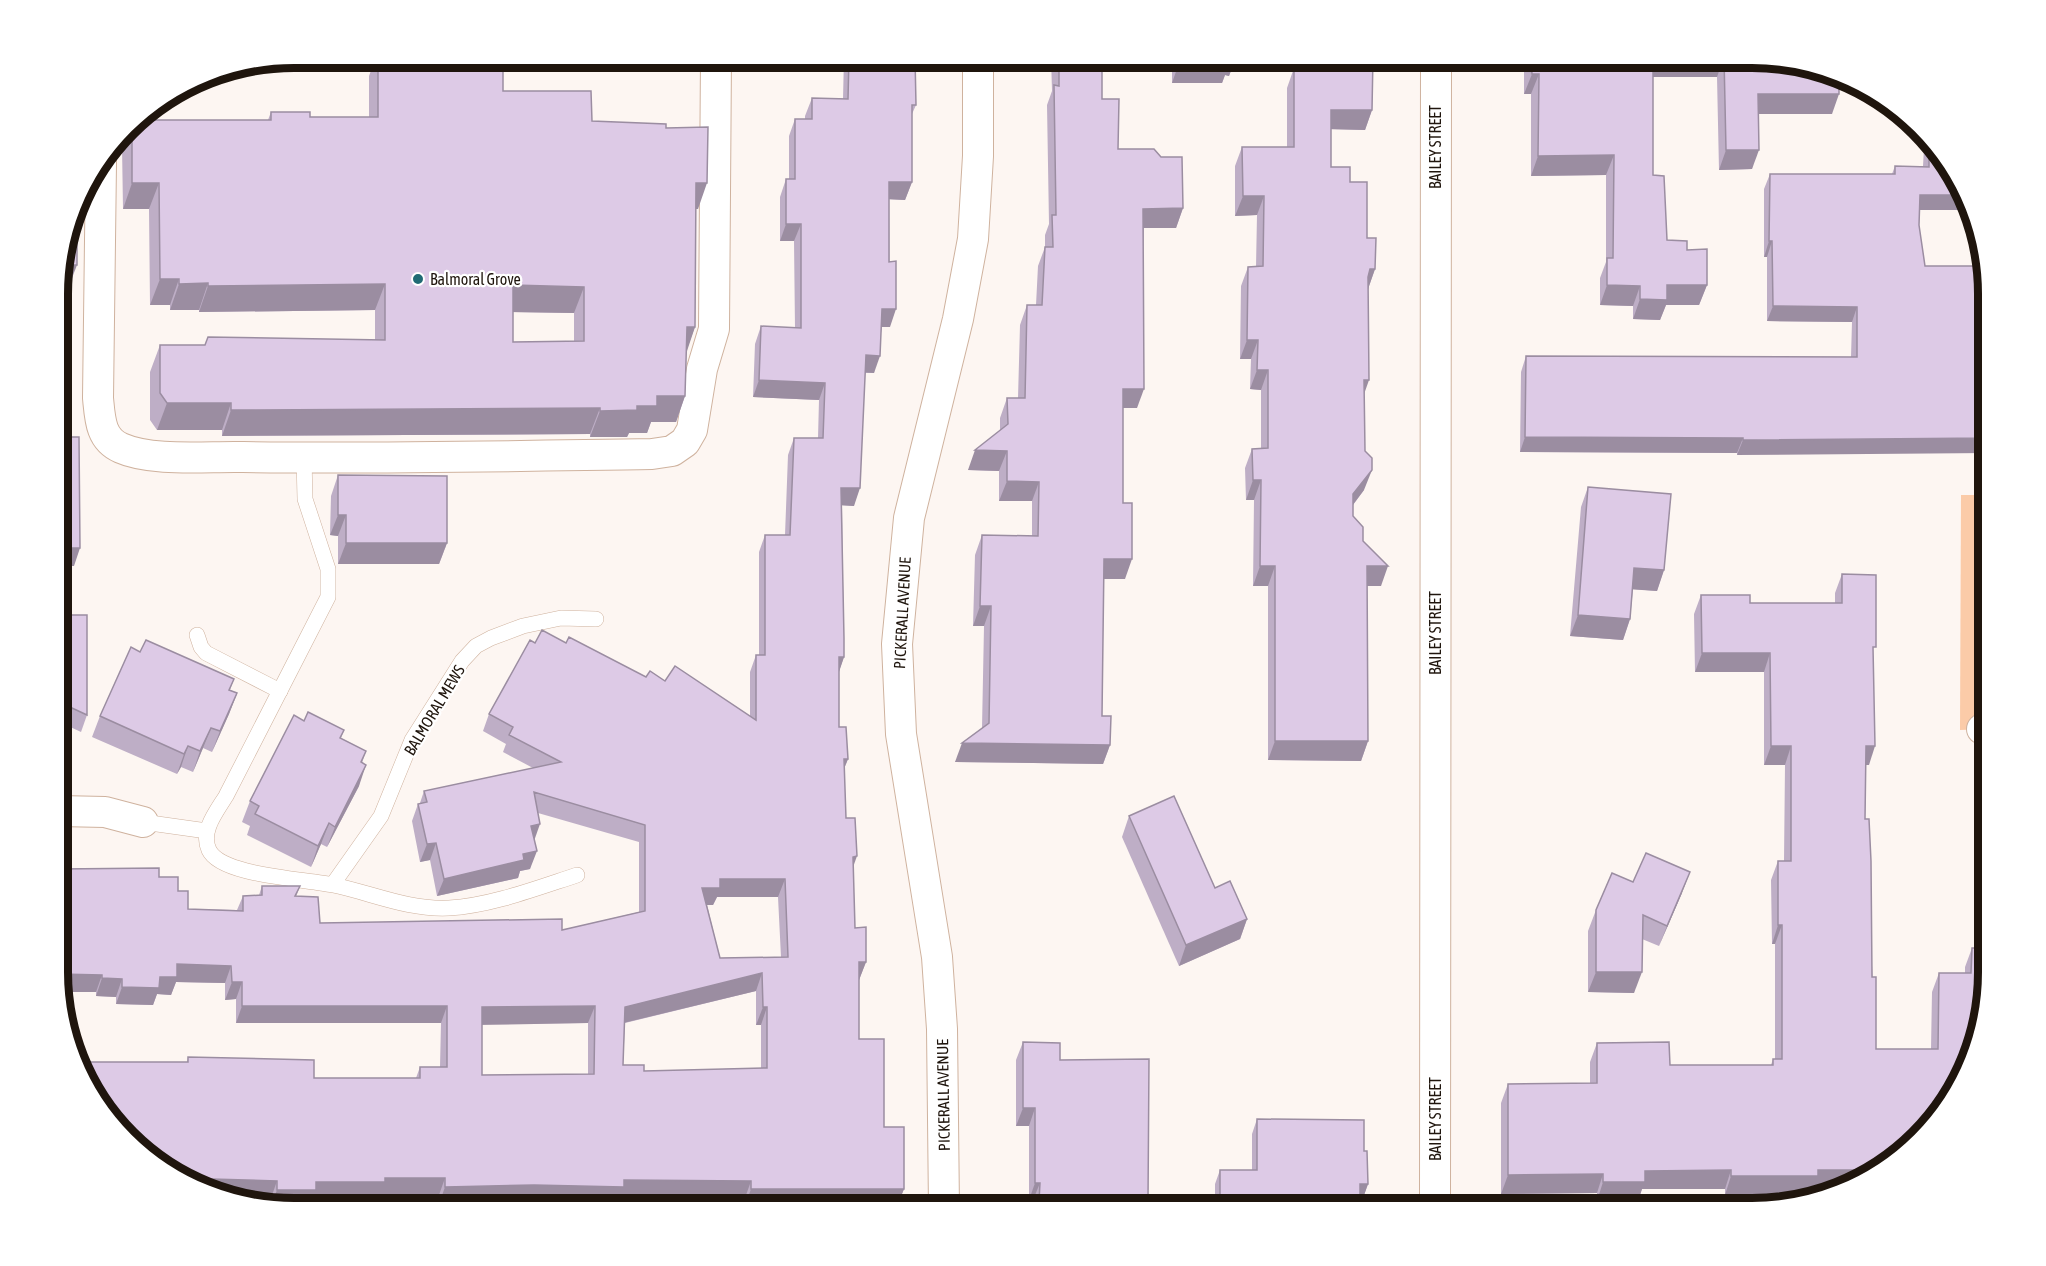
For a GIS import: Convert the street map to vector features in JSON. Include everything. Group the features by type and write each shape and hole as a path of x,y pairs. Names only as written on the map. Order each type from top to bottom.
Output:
{"street":[{"path":"101,176 98,398 101,427 108,440 121,448 151,455 304,458 652,454 672,451 685,442 692,429 702,369 714,329 716,68"},
{"name":"PICKERALL AVENUE","path":"944,1198 942,1029 937,957 901,734 897,644 909,518 958,320 973,239 978,156 978,68"},
{"name":"BAILEY STREET","path":"1435,1198 1436,68"},
{"path":"68,811 105,812 143,822"}],"lane":[{"path":"304,458 305,499 328,569 329,585 317,622 207,831 208,850 226,863 262,874 333,884 398,903 435,909 452,908 524,892 577,875"},
{"name":"BALMORAL MEWS","path":"333,884 381,816 412,740 462,661 476,646 523,626 561,618 596,619"},
{"path":"197,635 201,647 210,655 280,691"},
{"path":"143,822 207,831"}],"shaded area":[{"path":"1961,495 1978,495 1978,729 1960,730"}],"building":[{"name":"Balmoral Grove","path":"378,68 503,68 503,91 591,91 592,121 666,124 666,128 708,127 707,183 696,183 695,327 687,327 685,396 657,396 657,406 637,406 637,410 600,411 600,408 231,410 231,403 167,403 160,393 160,345 205,345 208,337 385,340 385,284 208,286 208,283 179,284 179,279 160,279 159,183 132,183 132,136 134,134 149,120 271,120 271,112 310,112 310,117 378,117","holes":["513,285 584,287 584,341 513,342"]},
{"path":"849,68 915,68 916,105 912,105 912,182 889,182 889,262 896,261 896,309 882,309 880,356 866,355 860,488 841,488 844,657 839,657 839,727 846,727 848,759 844,759 846,818 855,818 857,856 853,857 855,928 866,927 866,962 859,962 859,1039 884,1039 884,1127 904,1127 904,1189 751,1189 751,1181 624,1180 624,1187 534,1185 445,1187 445,1178 385,1178 385,1182 316,1182 316,1190 277,1190 277,1181 212,1179 210,1182 181,1168 156,1152 114,1110 98,1085 88,1062 188,1062 188,1057 314,1060 314,1078 420,1078 420,1067 447,1067 447,1006 242,1006 242,982 232,982 231,966 177,964 177,977 160,977 159,988 122,987 122,979 102,978 102,975 68,974 68,869 159,868 159,877 178,877 178,891 188,891 188,909 243,911 243,896 262,895 262,886 300,886 295,896 318,897 320,923 562,919 562,930 645,911 645,825 534,792 540,824 531,826 537,851 523,854 524,860 444,879 436,843 427,844 418,804 427,802 424,791 561,762 509,735 513,727 489,714 530,640 535,643 542,630 566,643 569,637 646,677 650,671 665,681 675,666 756,720 756,655 765,655 765,535 790,535 794,438 823,438 825,383 759,380 761,326 801,328 801,224 786,224 786,179 795,179 795,119 812,119 812,98 848,99","holes":["720,879 785,879 788,957 720,958 702,888 720,888","762,973 763,1007 767,1007 767,1068 644,1071 644,1065 623,1065 625,1007","595,1006 594,1074 482,1075 482,1007"]},
{"path":"1059,68 1102,68 1102,99 1119,99 1118,149 1154,149 1161,157 1182,157 1183,208 1143,209 1144,389 1123,389 1123,503 1132,503 1132,559 1104,559 1102,716 1111,716 1110,745 962,743 989,723 991,606 980,606 982,535 1038,536 1039,482 1007,481 1007,451 975,450 1008,424 1007,398 1025,398 1027,305 1042,305 1045,247 1053,247 1052,215 1056,215 1054,85 1059,86"},
{"path":"1294,68 1373,68 1372,110 1331,110 1331,167 1350,167 1350,182 1367,182 1367,238 1376,238 1375,269 1370,269 1368,277 1369,380 1364,380 1365,451 1372,458 1372,470 1353,494 1353,516 1363,527 1363,541 1388,566 1367,566 1368,741 1275,741 1275,566 1260,566 1261,480 1253,480 1252,449 1268,448 1268,370 1257,370 1258,340 1247,340 1248,267 1263,266 1264,196 1243,196 1242,147 1294,147"},
{"path":"1532,68 1653,68 1653,175 1664,176 1667,240 1687,241 1687,250 1707,249 1707,285 1667,285 1667,300 1640,299 1640,286 1607,285 1607,258 1613,258 1614,155 1538,156 1539,74 1532,74"},
{"path":"1724,68 1782,69 1811,75 1839,85 1839,94 1758,94 1759,150 1726,150"},
{"path":"1929,153 1955,195 1920,195 1919,225 1925,266 1977,266 1978,438 1743,440 1743,438 1525,437 1526,356 1857,357 1857,307 1773,306 1772,241 1769,241 1770,174 1895,174 1895,166 1929,167"},
{"path":"77,229 77,265 69,265"},
{"path":"68,437 79,437 80,548 68,548"},
{"path":"338,475 447,476 447,543 346,543 346,515 338,515"},
{"path":"1588,487 1671,494 1664,570 1634,568 1630,619 1578,615"},
{"path":"1842,574 1876,575 1876,647 1873,647 1875,746 1866,746 1865,819 1869,819 1872,977 1876,977 1876,1049 1938,1049 1939,973 1971,973 1972,948 1978,948 1977,1002 1971,1031 1948,1085 1932,1110 1912,1132 1890,1152 1861,1170 1818,1170 1818,1176 1731,1176 1731,1170 1645,1171 1645,1182 1603,1182 1603,1174 1508,1175 1508,1084 1597,1083 1597,1043 1669,1042 1670,1065 1773,1065 1773,1059 1782,1059 1782,925 1778,925 1778,861 1791,861 1791,746 1771,746 1770,653 1702,653 1701,595 1750,595 1750,603 1842,603"},
{"path":"68,615 87,615 87,715 72,708 68,714"},
{"path":"146,640 234,679 229,690 237,693 220,731 211,728 200,751 188,746 184,754 100,716 131,647 140,652"},
{"path":"308,712 344,730 340,738 366,751 361,762 366,765 335,827 329,823 318,846 255,814 259,806 250,801 294,715 304,721"},
{"path":"1174,796 1215,888 1230,881 1247,919 1186,945 1129,816"},
{"path":"1646,853 1690,872 1667,926 1643,915 1642,972 1596,972 1596,910 1612,873 1633,882"},
{"path":"1023,1042 1060,1043 1060,1060 1149,1059 1148,1198 1039,1198 1040,1183 1035,1183 1035,1108 1023,1108"},
{"path":"1257,1119 1364,1120 1364,1151 1367,1151 1368,1184 1360,1184 1360,1198 1220,1198 1220,1170 1257,1170"}],"place":[{"name":"Balmoral Grove","path":"418,279"}]}
